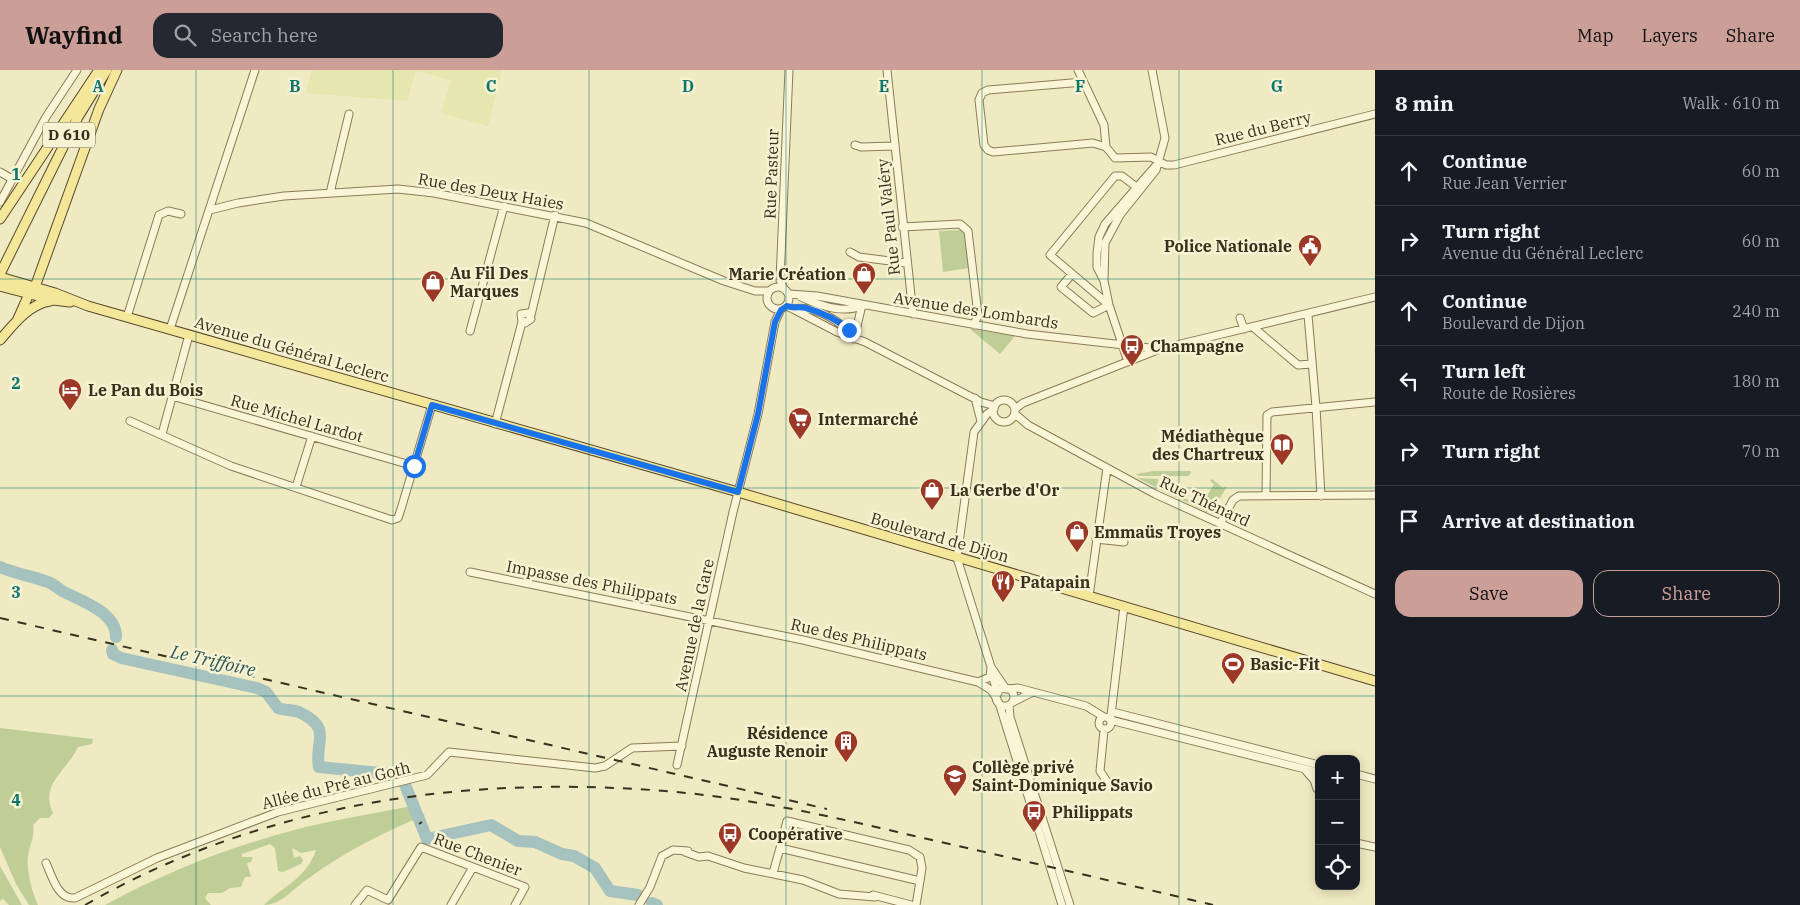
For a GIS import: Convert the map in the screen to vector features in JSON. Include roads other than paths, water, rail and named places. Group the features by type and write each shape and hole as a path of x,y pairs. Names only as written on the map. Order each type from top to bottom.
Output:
{"main road":[{"path":"0,219 99,70"},
{"name":"D 610","path":"0,276 78,117 107,70"},
{"path":"17,321 32,290 99,109 117,70"},
{"path":"0,276 32,290"},
{"path":"0,286 20,286"},
{"name":"Avenue du Général Leclerc","path":"32,290 53,300 80,304"},
{"name":"Avenue du Général Leclerc","path":"32,290 495,424"},
{"path":"0,340 17,321 38,304 53,300"},
{"name":"Boulevard de Dijon","path":"495,424 738,492 1375,681"}],"street":[{"path":"0,202 46,117 77,70"},
{"path":"170,329 255,70"},
{"name":"Rue Pasteur","path":"789,70 780,280 790,292"},
{"name":"Rue Paul Valéry","path":"887,70 902,226 913,314"},
{"path":"1078,70 1104,125 1106,147 1094,143 993,152 984,145 979,100 982,93 988,90 1083,82"},
{"path":"1128,362 1109,305 1104,281 1105,243 1112,227 1156,170 1165,138 1152,70"},
{"path":"330,193 349,114"},
{"name":"Rue du Berry","path":"1106,147 1115,158 1151,157 1158,162 1174,165 1375,114"},
{"name":"Rue Paul Valéry","path":"855,145 861,147 894,146"},
{"path":"1104,281 1097,267 1099,237 1105,224 1135,186 1158,162"},
{"path":"0,172 12,179"},
{"path":"1109,305 1050,255 1115,176 1122,176 1135,186"},
{"name":"Rue des Deux Haies","path":"210,210 275,197 398,190 504,206 555,215 586,223 724,281 755,291 772,289 790,292"},
{"path":"470,331 504,206"},
{"path":"127,317 159,214 168,211 181,214"},
{"path":"495,424 522,322 529,322 555,215"},
{"path":"902,226 960,224 968,231 978,315 974,325"},
{"path":"850,252 859,257 906,263"},
{"path":"1072,274 1061,287 1093,313 1109,305"},
{"path":"780,280 772,289 769,305 775,322 787,308 790,292"},
{"name":"Rue des Deux Haies","path":"755,291 769,305"},
{"name":"Avenue des Lombards","path":"790,292 817,305 853,310 862,305 974,325 1160,349"},
{"name":"Avenue des Lombards","path":"1013,414 1024,403 1160,349 1308,315 1375,297"},
{"path":"769,305 787,308 994,407"},
{"path":"854,339 862,305"},
{"path":"1308,315 1321,496"},
{"path":"1240,318 1244,329"},
{"name":"Avenue de la Gare","path":"678,765 708,620 758,414 775,322"},
{"path":"1253,327 1298,365 1312,364"},
{"path":"162,434 189,335"},
{"name":"Rue Michel Lardot","path":"172,396 414,466"},
{"path":"975,398 979,424"},
{"path":"979,424 996,418 1006,421 1013,414 1011,402 1002,400 994,407 979,424 973,438 958,558 998,698 1062,905"},
{"name":"Avenue des Lombards","path":"1011,402 1024,403"},
{"path":"1266,496 1267,415 1272,412 1375,402"},
{"path":"1024,403 1025,423"},
{"path":"130,421 231,466 392,520 398,518 432,405"},
{"path":"994,407 996,418"},
{"name":"Rue Thénard","path":"1013,414 1025,423 1107,468 1220,524 1375,594"},
{"path":"296,487 312,436"},
{"path":"1089,596 1107,468"},
{"path":"1220,524 1233,500 1239,496 1375,495"},
{"path":"1096,539 1124,542"},
{"name":"Impasse des Philippats","path":"470,572 708,620"},
{"path":"1110,786 1100,771 1124,606"},
{"name":"Rue des Philippats","path":"708,620 803,640 978,682 991,690 998,698"},
{"path":"978,682 990,677 990,669"},
{"path":"990,669 1007,689 1014,694 1010,718 1070,905"},
{"path":"998,698 1007,689 1018,688 1031,694 1078,705 1092,715 1315,773"},
{"path":"998,698 1004,706 1031,694"},
{"path":"1107,718 1124,717 1315,764"},
{"path":"1107,718 1107,729"},
{"path":"1107,729 1120,726 1140,728"},
{"name":"Allée du Pré au Goth","path":"46,863 58,888 64,895 76,898 157,858 278,812 432,773 444,756 454,752 496,759 595,768 605,766 632,748 682,746"},
{"path":"1303,770 1312,776 1315,783"},
{"path":"1360,775 1375,779"},
{"path":"773,873 787,822 797,824 917,854 922,862 916,905"},
{"path":"1360,844 1375,847"},
{"name":"Rue Chenier","path":"355,905 368,890 388,900 421,847 526,887 515,905"},
{"path":"780,848 920,882"},
{"path":"639,905 650,887 659,859 672,850 699,857 708,856 744,868 803,880 808,879 839,890 866,893 875,897 911,905"},
{"path":"450,905 473,867"}],"waterway":[{"name":"Le Triffoire","path":"0,567 50,583 89,604 111,621 116,637"},
{"name":"Le Triffoire","path":"112,650 113,654 121,658 257,688 266,692 278,708 301,713 317,725 320,737 319,767 401,775 427,839 491,825 518,841 535,842 562,854 574,856 595,868 610,891 638,895"},
{"name":"Le Triffoire","path":"652,903 657,905"}],"railway":[{"path":"0,618 827,809"},
{"path":"85,905 153,870 222,842 294,820 366,804 440,793 515,788 590,787 698,794 795,810 859,823 1213,905"}],"place":[{"name":"Police Nationale","path":"1310,267"},
{"name":"Marie Création","path":"864,295"},
{"name":"Au Fil Des Marques","path":"433,303"},
{"name":"Champagne","path":"1132,367"},
{"name":"Le Pan du Bois","path":"70,411"},
{"name":"Intermarché","path":"800,440"},
{"name":"Médiathèque des Chartreux","path":"1282,466"},
{"name":"La Gerbe d'Or","path":"932,511"},
{"name":"Emmaüs Troyes","path":"1077,553"},
{"name":"Patapain","path":"1003,603"},
{"name":"Basic-Fit","path":"1233,685"},
{"name":"Résidence Auguste Renoir","path":"846,763"},
{"name":"Collège privé Saint-Dominique Savio","path":"955,797"},
{"name":"Philippats","path":"1034,833"},
{"name":"Coopérative","path":"730,855"}]}
